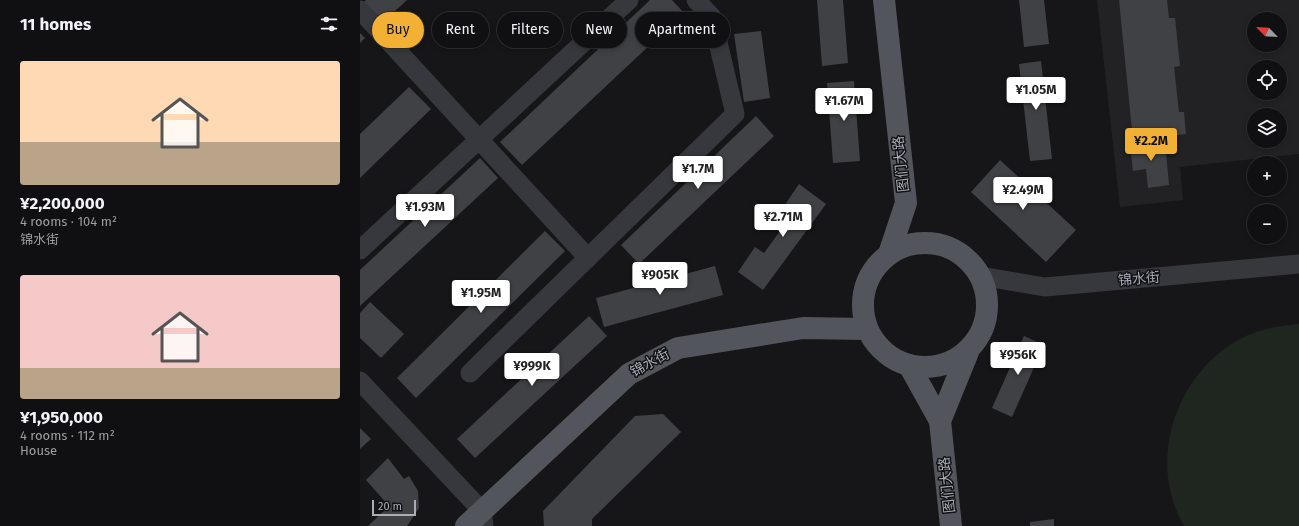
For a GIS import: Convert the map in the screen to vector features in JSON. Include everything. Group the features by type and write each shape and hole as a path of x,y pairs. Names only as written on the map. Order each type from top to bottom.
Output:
{"main road":[{"name":"图们大路","path":"884,0 906,203 889,254"},
{"path":"940,421 968,352 980,335 987,316 987,295 980,276 968,259 950,248 930,243 908,245 889,254 874,268 865,287 862,308 866,329 876,346 892,359 910,367 931,368 950,363 968,352"},
{"name":"锦水街","path":"466,526 483,518 628,374 678,348 803,328 866,329"},
{"path":"910,367 940,421"},
{"name":"图们大路","path":"940,421 951,526"}],"street":[{"path":"360,250 629,0"},
{"path":"470,373 735,114 712,17 696,0"},
{"path":"360,10 588,258"},
{"name":"锦水街","path":"980,276 1045,287 1299,264"},
{"path":"360,381 483,518"}],"shaded area":[{"path":"1097,0 1299,0 1299,154 1281,156 1247,156 1247,160 1180,167 1183,200 1120,207"},
{"path":"1299,324 1299,526 1184,526 1173,501 1168,474 1168,447 1174,421 1184,396 1199,373 1218,354 1240,339 1269,328"}],"building":[{"path":"366,0 407,0 394,12 374,12 364,2"},
{"path":"650,0 672,0 683,12 637,12"},
{"path":"817,0 843,0 848,63 822,66"},
{"path":"1019,0 1044,0 1049,44 1024,47"},
{"path":"1119,0 1167,0 1169,18 1175,18 1180,66 1174,67 1179,112 1184,112 1186,134 1133,140"},
{"path":"635,14 635,48 647,48 522,165 500,142 599,48 627,48 627,22"},
{"path":"761,31 770,98 744,102 734,34"},
{"path":"360,33 365,38 360,43"},
{"path":"1041,61 1052,159 1030,161 1019,64"},
{"path":"854,81 860,161 833,163 827,83"},
{"path":"409,87 431,109 360,178 360,134"},
{"path":"756,116 774,136 639,264 621,245"},
{"path":"1165,141 1169,185 1148,188 1146,169 1133,171 1130,145"},
{"path":"480,158 498,178 360,306 360,270"},
{"path":"1000,160 1076,230 1046,262 971,192"},
{"path":"799,184 826,204 763,290 738,272 755,247 764,253 791,216 782,209"},
{"path":"545,231 565,251 416,398 397,378"},
{"path":"715,266 723,295 604,327 596,298"},
{"path":"370,302 404,334 381,358 360,338 360,313"},
{"path":"589,316 607,336 475,458 457,439"},
{"path":"1024,336 1044,345 1012,417 992,408"},
{"path":"663,414 681,432 592,519 592,526 544,526 543,511 635,416"},
{"path":"360,428 371,439 360,449"},
{"path":"388,458 404,479 409,476 418,491 419,508 407,526 368,526 389,506 366,480"},
{"path":"1054,519 1054,526 1030,526 1030,522"}]}
